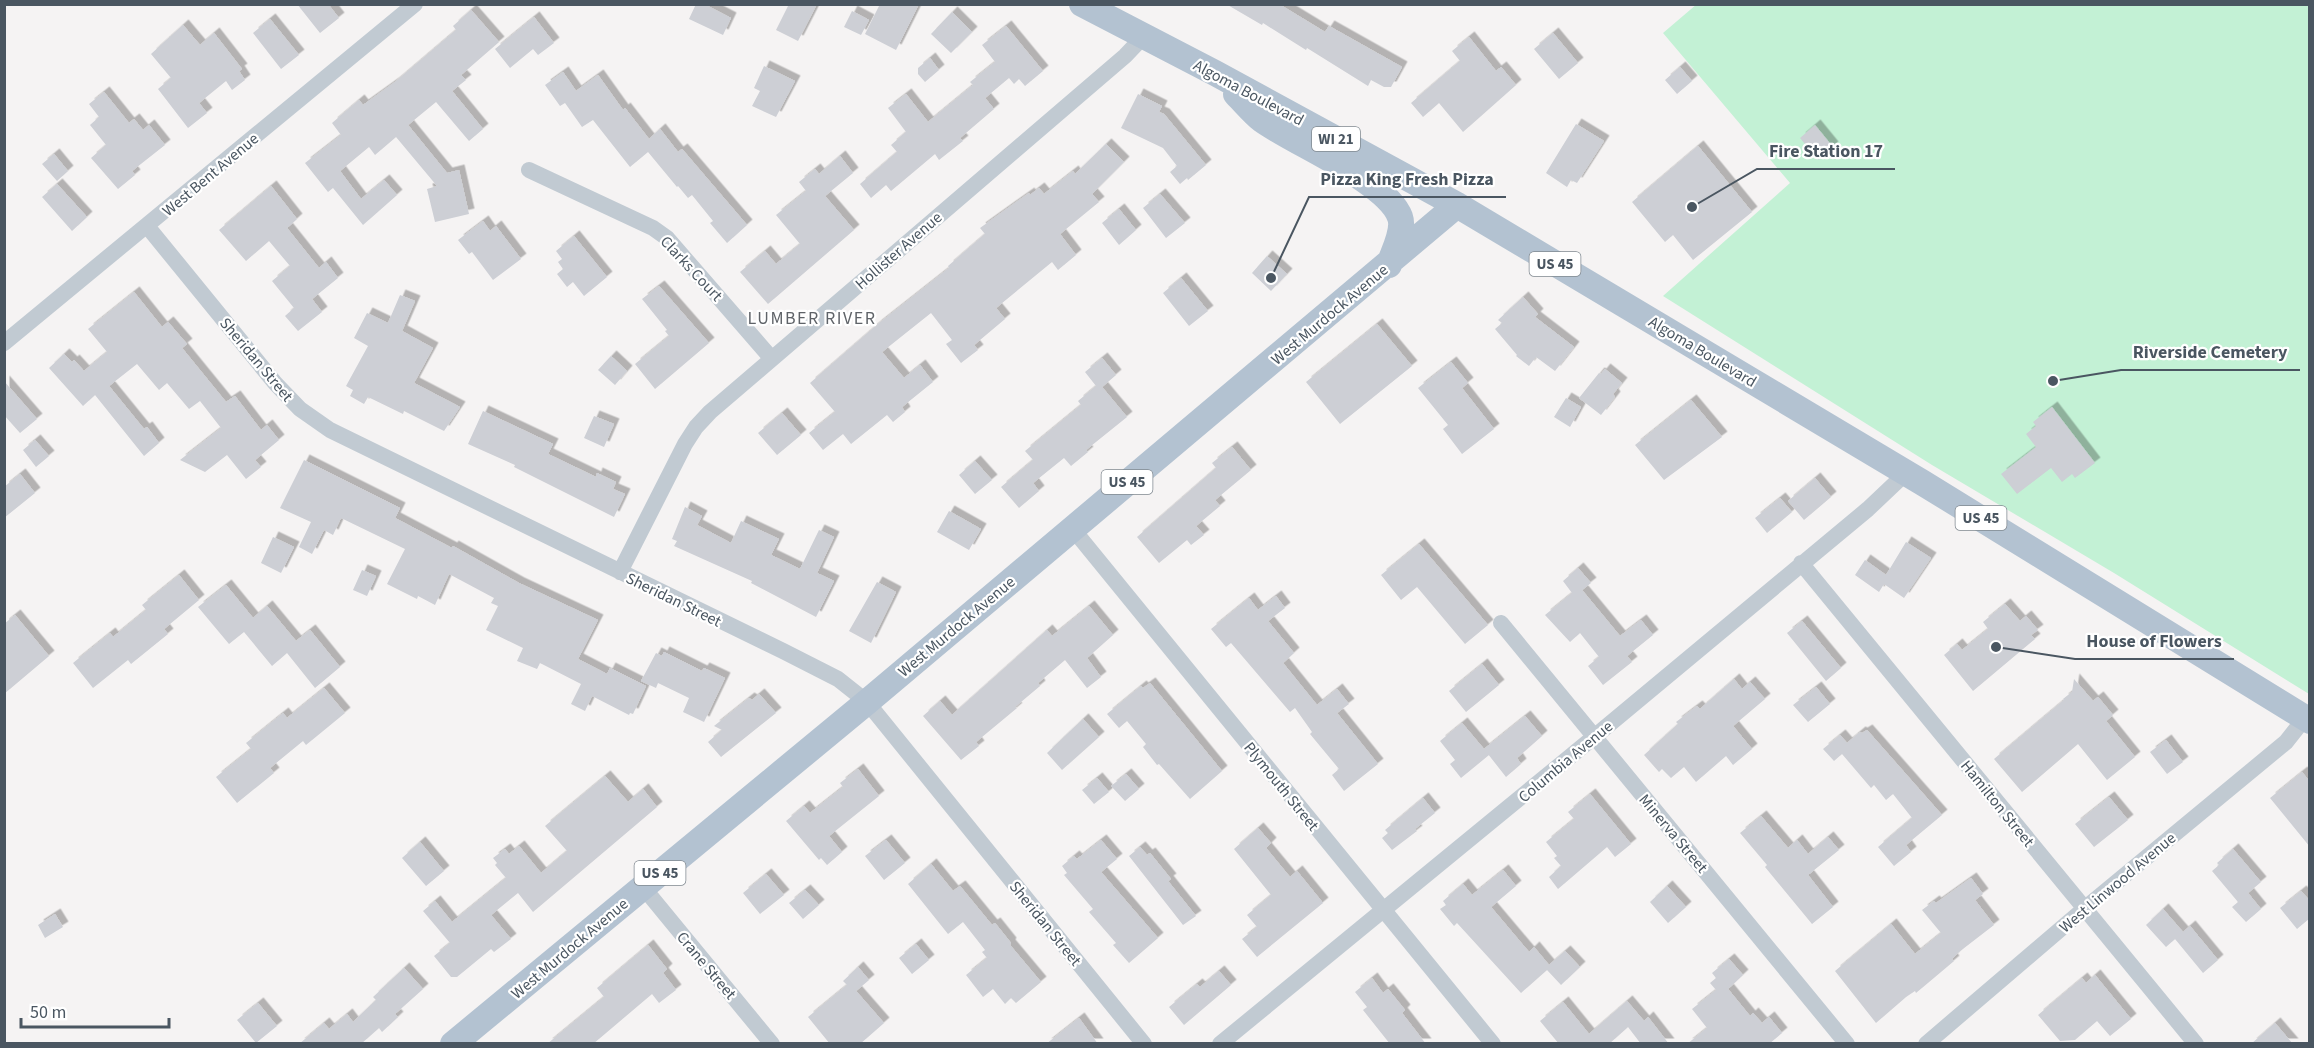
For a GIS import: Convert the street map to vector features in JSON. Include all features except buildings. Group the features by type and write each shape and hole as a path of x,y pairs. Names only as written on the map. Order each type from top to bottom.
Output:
{"main road":[{"name":"Algoma Boulevard","path":"1082,4 1215,73 1457,205 1713,356 2308,719"},
{"path":"1215,73 1261,119 1368,183 1393,205 1400,217 1402,227 1389,265"},
{"name":"West Murdock Avenue","path":"453,1044 867,702 1072,528 1389,265 1457,205"}],"street":[{"name":"West Bent Avenue","path":"4,343 415,4"},
{"name":"Hollister Avenue","path":"620,572 685,444 710,412 1125,56 1144,36"},
{"name":"Clarks Court","path":"529,170 653,228 667,238 772,359"},
{"name":"Sheridan Street","path":"147,226 275,382 300,409 330,430 838,679 867,702 1144,1044"},
{"name":"Columbia Avenue","path":"1220,1044 1594,737 1868,508 1906,473"},
{"name":"Plymouth Street","path":"1072,528 1493,1044"},
{"name":"Hamilton Street","path":"1802,563 2196,1044"},
{"name":"Minerva Street","path":"1502,623 1847,1044"},
{"name":"West Linwood Avenue","path":"1926,1044 2084,909 2286,742 2308,719"},
{"name":"Crane Street","path":"643,887 772,1044"}],"green space":[{"path":"1697,4 2309,5 2309,694 2114,573 1932,465 1663,296 1790,183 1663,33"}],"place":[{"name":"Fire Station 17","path":"1692,207"},
{"name":"Pizza King Fresh Pizza","path":"1271,278"},
{"name":"Riverside Cemetery","path":"2053,381"},
{"name":"House of Flowers","path":"1996,647"}],"district":[{"name":"LUMBER RIVER","path":"812,318"}]}
